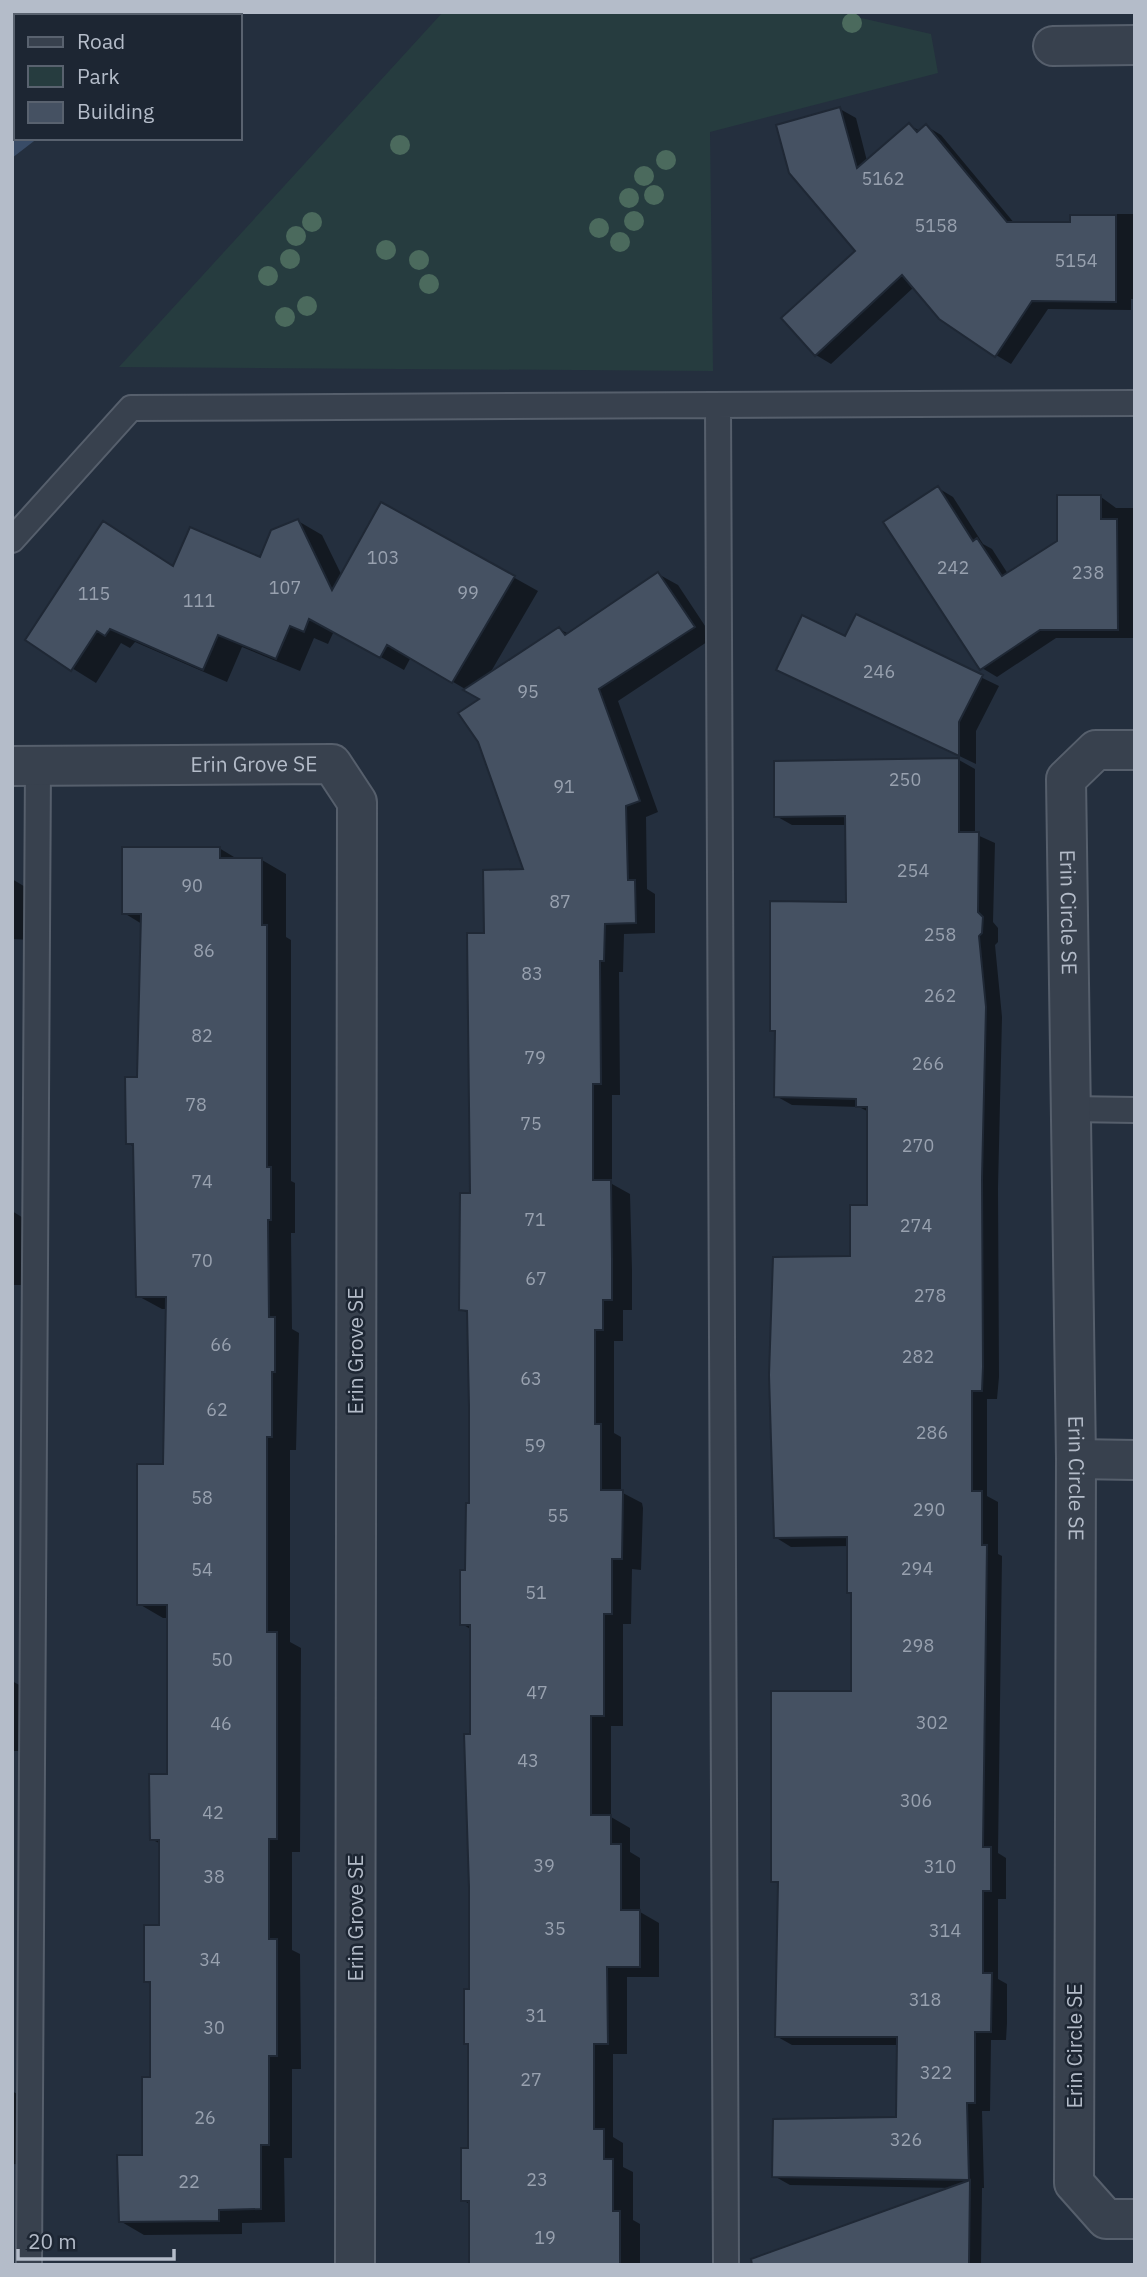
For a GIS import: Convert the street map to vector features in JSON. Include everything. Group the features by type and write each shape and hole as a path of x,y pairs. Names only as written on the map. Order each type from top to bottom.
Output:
{"street":[{"path":"1053,46 1135,45"},
{"name":"Erin Circle SE","path":"1135,750 1096,750 1066,779 1076,1460 1074,2183 1107,2219 1135,2219"},
{"name":"Erin Grove SE","path":"25,766 332,764 357,802 355,2265"},
{"path":"1076,1460 1135,1460"}],"lane":[{"path":"12,540 131,408 1135,403"},
{"path":"718,406 726,2265"},
{"path":"25,766 29,2265"},
{"path":"1070,1109 1135,1110"}],"green space":[{"path":"443,12 835,12 931,34 938,73 710,132 713,371 119,367"}],"water":[{"path":"12,12 80,12 14,14 14,140 35,140 12,158"}],"building":[{"path":"840,107 857,168 909,123 917,132 926,124 1007,222 1070,222 1070,215 1116,215 1116,302 1032,301 995,357 939,319 902,275 815,356 781,318 855,251 789,173 776,125"},
{"path":"938,486 973,541 977,538 1002,576 1057,541 1057,495 1101,495 1101,519 1117,519 1118,630 1040,630 980,670 883,522"},
{"path":"381,502 515,576 452,683 387,645 380,658 309,619 304,632 290,626 276,659 218,635 203,670 110,629 105,636 97,631 71,671 25,640 103,521 173,566 190,527 260,557 271,530 298,519 332,590"},
{"path":"658,572 695,627 599,689 640,801 626,806 628,880 635,880 636,923 605,924 604,961 600,961 601,1084 593,1084 593,1180 611,1180 612,1258 612,1300 603,1300 603,1330 595,1330 595,1424 601,1424 601,1490 623,1490 623,1496 622,1559 612,1559 612,1614 604,1614 604,1716 591,1716 591,1815 611,1815 611,1844 621,1844 621,1910 640,1910 640,1967 607,1967 608,2044 594,2044 594,2129 604,2129 604,2159 613,2159 613,2211 620,2211 620,2265 469,2265 469,2201 461,2201 461,2148 468,2148 468,2044 464,2044 464,1989 469,1989 469,1887 464,1734 470,1734 470,1625 460,1625 460,1570 465,1570 466,1503 469,1503 469,1406 467,1311 459,1310 460,1193 470,1193 467,933 484,933 483,870 523,869 478,742 458,713 479,699 463,690 559,627 565,635"},
{"path":"856,614 983,675 959,722 959,756 776,670 802,615 845,636"},
{"path":"959,758 959,832 979,832 978,912 983,917 982,933 979,936 986,1007 982,1178 983,1367 982,1391 972,1391 972,1491 982,1491 982,1545 987,1545 983,1847 991,1847 991,1891 983,1891 983,1973 992,1973 991,2032 975,2032 975,2103 967,2103 969,2180 772,2177 773,2119 896,2117 897,2037 775,2037 778,1882 771,1882 771,1691 851,1691 851,1593 847,1593 847,1537 774,1538 769,1375 773,1257 850,1256 850,1205 867,1205 867,1107 856,1107 856,1099 774,1097 775,1031 770,1031 770,901 846,902 845,816 774,817 774,761"},
{"path":"122,847 220,847 220,858 262,858 262,925 267,925 267,1167 271,1167 271,1220 268,1220 269,1317 275,1317 275,1372 272,1372 272,1437 267,1437 267,1632 277,1632 277,1839 269,1839 269,1939 277,1939 277,2056 269,2056 269,2145 261,2145 261,2209 219,2210 219,2221 119,2222 117,2155 142,2155 142,2077 150,2077 150,1982 144,1982 144,1925 159,1925 159,1840 150,1840 149,1774 167,1774 167,1605 137,1605 137,1464 163,1464 166,1297 136,1297 133,1144 126,1144 125,1077 137,1077 141,914 122,914"},
{"path":"970,2180 969,2265 752,2265 751,2259"}]}
